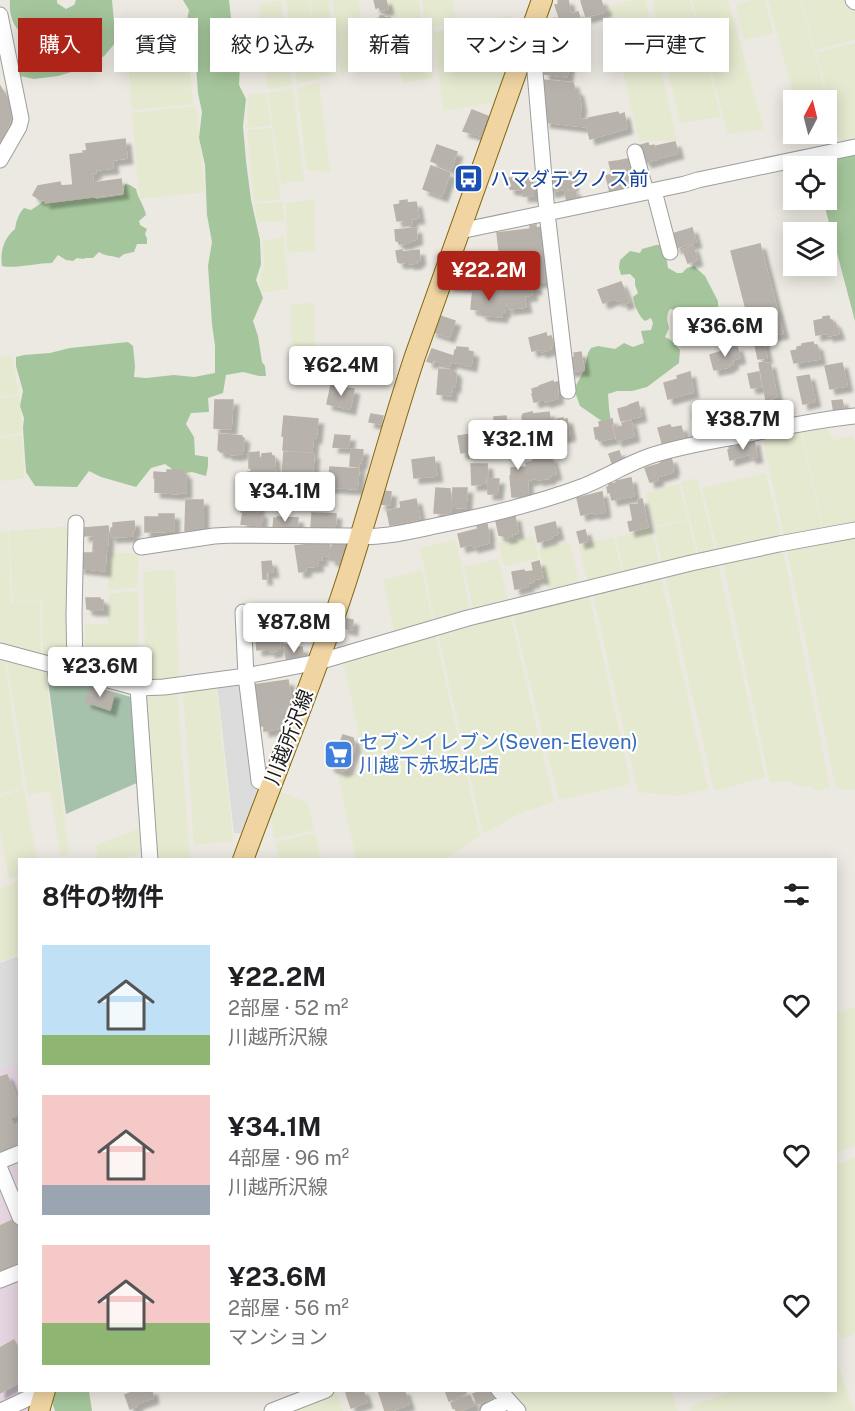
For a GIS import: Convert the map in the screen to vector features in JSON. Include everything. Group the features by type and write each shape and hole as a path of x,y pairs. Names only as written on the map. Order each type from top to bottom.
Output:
{"main road":[{"name":"川越所沢線","path":"536,18 542,0"},
{"name":"川越所沢線","path":"244,858 318,662 361,537 400,403 516,72"}],"street":[{"path":"0,15 2,39 13,77 21,119 19,127 0,160"},
{"path":"535,72 547,213 568,391"},
{"path":"460,231 855,147"},
{"path":"635,152 670,252"},
{"path":"141,547 214,536 361,537 399,533 470,519 538,501 584,486 651,456 695,444 855,416"},
{"path":"75,523 75,672"},
{"path":"0,651 138,688 164,687 246,676 318,662 468,618 691,563 855,530"},
{"path":"243,612 246,676 259,781 270,786"},
{"path":"138,688 150,858"},
{"path":"0,1161 18,1155"},
{"path":"0,1170 18,1212"},
{"path":"0,1280 18,1273"},
{"path":"272,1411 321,1392"},
{"path":"1,1411 32,1397 42,1400"},
{"path":"488,1411 509,1401"}],"shaded area":[{"path":"244,682 257,793 242,833 234,833 217,685"},
{"path":"18,956 18,1392 37,1392 31,1411 0,1411 0,963"},
{"path":"18,957 18,1062 0,1070 0,964"}],"green space":[{"path":"10,0 57,0 57,3 66,9 74,5 76,0 112,0 114,44 102,58 102,18 18,18 18,30 11,16"},
{"path":"183,0 229,0 231,18 210,18 210,72 240,72 239,85 246,99 243,126 246,161 251,200 260,240 261,264 256,280 263,298 253,321 266,376 243,372 226,375 223,393 208,398 209,412 191,413 186,424 194,437 195,455 208,457 206,476 192,472 179,474 165,464 151,468 136,487 101,477 89,471 77,487 35,486 26,472 24,418 20,406 23,391 16,366 16,357 128,342 133,346 134,377 174,375 194,377 215,373 208,266 212,242 207,215 205,165 199,138 202,112 196,72 198,18 187,18 189,10"},
{"path":"286,0 309,0 311,18 288,18"},
{"path":"310,0 329,0 331,18 312,18"},
{"path":"333,0 358,0 361,18 348,18 349,72 341,74 336,18"},
{"path":"388,0 418,0 421,18 392,18"},
{"path":"422,0 452,0 455,18 444,18 444,24 432,27 432,18 425,18"},
{"path":"634,0 645,0 649,18 611,18 608,7"},
{"path":"690,0 695,18 656,18 652,2"},
{"path":"692,0 728,0 764,129 728,134 711,72 729,72 729,18 697,18"},
{"path":"752,0 765,0 773,33 744,40 736,5"},
{"path":"768,0 800,0 825,90 792,90"},
{"path":"801,0 849,0 855,8 855,40 815,50"},
{"path":"281,1 283,18 260,18 259,4"},
{"path":"444,30 444,72 507,72 496,102 444,111 433,32"},
{"path":"855,43 855,142 841,146 837,131 837,90 826,90 816,52"},
{"path":"432,69 433,77 403,83 400,72 432,72"},
{"path":"20,72 72,72 34,79 20,76"},
{"path":"129,72 190,72 193,104 132,110"},
{"path":"266,72 290,72 292,86 268,89"},
{"path":"296,72 317,72 318,79 297,83"},
{"path":"318,72 336,72 336,75 319,77"},
{"path":"623,72 661,72 677,140 639,141"},
{"path":"668,72 709,72 721,117 680,123"},
{"path":"319,83 330,172 307,170 297,88"},
{"path":"293,89 304,180 281,184 268,93"},
{"path":"266,93 271,125 247,128 248,95"},
{"path":"196,106 205,192 140,199 132,113"},
{"path":"271,128 281,199 254,202 247,130"},
{"path":"855,151 855,321 837,253 837,222 829,222 826,210 837,210 837,156 828,156"},
{"path":"125,184 136,189 144,208 146,215 139,221 140,225 147,229 145,234 147,244 137,244 134,252 124,254 119,258 99,252 93,258 77,258 73,261 58,255 52,263 2,266 4,245 8,236 15,229 18,217 24,208 31,210 47,199 86,193 97,199 123,195"},
{"path":"314,199 315,251 287,253 286,203"},
{"path":"283,202 284,221 258,223 254,204"},
{"path":"284,237 288,289 259,293 261,274 265,266 262,241"},
{"path":"662,245 665,248 668,268 682,273 694,266 705,276 718,301 712,330 702,332 697,330 675,310 670,309 667,318 669,328 665,337 680,350 679,363 647,387 608,394 611,422 603,422 580,406 574,389 584,371 591,348 598,346 615,349 624,343 633,347 644,343 641,331 651,330 653,323 651,318 645,321 637,310 633,297 638,293 635,279 630,274 621,275 619,268 620,260 630,251 640,253 642,249"},
{"path":"314,303 316,363 306,368 292,370 291,304"},
{"path":"11,355 19,394 0,396 0,357"},
{"path":"19,395 22,433 0,436 0,398"},
{"path":"828,429 832,440 853,436 855,443 855,523 823,528 802,432"},
{"path":"801,432 822,529 784,536 763,440"},
{"path":"22,435 24,478 0,481 0,438"},
{"path":"766,473 781,537 717,549 702,488"},
{"path":"697,478 715,550 698,553 681,482"},
{"path":"679,484 688,519 654,526 646,493"},
{"path":"688,520 696,554 662,562 655,528"},
{"path":"72,526 71,662 43,656 42,600 13,602 9,531"},
{"path":"651,528 659,563 624,571 616,537"},
{"path":"8,531 11,603 40,601 41,656 0,644 0,532"},
{"path":"534,536 539,558 504,566 499,543"},
{"path":"614,537 622,572 587,580 579,545"},
{"path":"855,537 855,789 836,789 787,550"},
{"path":"456,540 470,610 434,619 419,548"},
{"path":"569,542 579,582 548,589 539,549"},
{"path":"783,551 830,788 819,791 812,787 795,785 791,781 770,783 723,563"},
{"path":"110,553 138,553 138,587 108,590"},
{"path":"498,559 508,600 473,609 464,567"},
{"path":"718,564 765,777 714,791 665,576"},
{"path":"175,570 179,678 146,682 143,572"},
{"path":"422,570 432,620 394,631 383,580"},
{"path":"661,577 708,789 677,796 638,792 593,595"},
{"path":"138,591 138,680 135,682 85,668 85,624 108,624 109,594"},
{"path":"589,595 631,784 559,800 513,614"},
{"path":"510,614 554,802 520,813 483,834 438,633"},
{"path":"435,634 480,836 446,858 356,858 338,776 366,770 344,663"},
{"path":"0,659 5,661 23,788 0,794"},
{"path":"7,661 45,672 69,853 61,857 50,791 28,795"},
{"path":"47,673 131,697 139,782 66,814"},
{"path":"216,685 233,841 194,845 183,691"},
{"path":"177,690 190,858 154,858 142,695"},
{"path":"24,789 37,858 18,858 18,875 9,879 0,832 0,796"},
{"path":"281,792 308,803 314,830 275,839 270,815"},
{"path":"144,827 146,851 127,858 98,858 96,845"},
{"path":"315,833 321,858 279,858 275,842"},
{"path":"18,880 18,954 0,962 0,889"},
{"path":"855,1007 855,1146 837,1153 837,1014"},
{"path":"855,1158 855,1334 841,1339 837,1327 837,1165"},
{"path":"837,1362 854,1411 691,1411 690,1408 732,1392 837,1392"},
{"path":"53,1392 89,1392 92,1411 55,1411"},
{"path":"336,1392 343,1411 298,1411 296,1406"},
{"path":"508,1392 671,1392 677,1411 527,1411"}],"building":[{"path":"374,0 386,0 388,9 376,8"},
{"path":"568,0 571,14 578,12 580,18 559,18 555,5 559,4 558,1"},
{"path":"601,0 606,10 586,17 581,1"},
{"path":"544,72 568,72 567,77 544,74"},
{"path":"542,80 573,83 575,90 578,91 581,106 579,119 588,120 588,118 618,112 619,115 624,113 627,128 590,139 587,127 545,122"},
{"path":"0,86 9,101 11,117 6,133 0,142"},
{"path":"472,110 492,118 485,137 463,131"},
{"path":"125,139 127,158 112,160 113,168 95,170 96,173 92,174 93,183 121,179 123,193 45,203 45,199 40,200 33,195 38,186 60,182 61,186 73,185 70,155 87,151 86,144"},
{"path":"675,142 678,153 659,158 656,146"},
{"path":"648,143 649,146 654,145 658,159 646,162 644,157 641,158 638,146"},
{"path":"437,145 457,152 451,169 431,161"},
{"path":"633,158 636,180 623,183 617,161"},
{"path":"616,161 623,189 610,192 606,176 612,174 609,162"},
{"path":"431,166 450,173 442,196 423,189"},
{"path":"571,172 572,188 550,192 547,177"},
{"path":"509,178 534,178 533,196 523,196 523,190 510,189"},
{"path":"575,190 577,200 567,203 565,192"},
{"path":"407,200 407,203 416,202 419,218 411,219 412,224 405,226 405,220 397,221 394,205"},
{"path":"536,225 536,228 542,227 548,281 535,282 536,289 531,290 532,295 524,296 526,307 508,309 497,233 530,229 530,226"},
{"path":"416,228 417,239 399,244 396,241 395,230"},
{"path":"692,228 696,242 676,248 672,234"},
{"path":"760,244 783,333 754,340 731,251"},
{"path":"693,246 697,260 688,263 683,250"},
{"path":"402,250 402,252 419,250 420,260 409,264 409,262 398,262 396,251"},
{"path":"459,264 502,267 500,290 449,285 450,277 457,277"},
{"path":"621,282 629,302 623,304 621,299 617,301 616,298 603,303 598,290"},
{"path":"473,289 506,292 505,312 502,312 502,317 482,315 479,310 471,309"},
{"path":"437,315 455,321 449,337 431,331"},
{"path":"829,316 830,320 835,323 839,334 816,335 814,321"},
{"path":"546,333 547,337 551,336 554,345 550,346 551,349 541,352 540,349 532,351 529,338"},
{"path":"763,340 767,358 758,359 754,341"},
{"path":"813,342 817,345 820,359 794,363 791,351 797,350 797,347 802,344"},
{"path":"737,346 740,358 732,360 733,364 729,367 714,370 710,355"},
{"path":"457,347 468,348 468,351 473,352 471,366 453,362"},
{"path":"432,349 453,356 450,366 433,360 432,363 427,361"},
{"path":"581,352 584,370 569,371 567,358 575,357 574,353"},
{"path":"765,362 765,364 770,363 777,397 766,400 759,363"},
{"path":"842,363 847,386 830,389 825,366"},
{"path":"439,369 454,370 456,373 455,387 452,387 451,396 437,394"},
{"path":"690,372 693,392 668,399 664,383"},
{"path":"759,372 761,387 751,388 748,374"},
{"path":"809,375 815,401 803,404 797,377"},
{"path":"553,381 554,383 561,381 563,387 557,389 558,398 545,402 545,399 534,402 532,389"},
{"path":"331,385 354,389 350,409 327,404"},
{"path":"215,400 233,400 231,429 214,428"},
{"path":"842,400 844,410 834,412 832,401"},
{"path":"638,402 641,416 621,421 618,409"},
{"path":"703,411 704,414 708,413 713,433 696,437 692,416"},
{"path":"532,412 532,414 549,412 552,431 540,433 540,429 524,431 522,416"},
{"path":"371,414 383,416 381,424 369,422"},
{"path":"284,416 318,419 316,438 282,436"},
{"path":"506,416 507,425 494,426 494,417"},
{"path":"563,418 563,420 567,419 570,434 560,437 557,419"},
{"path":"612,419 614,438 599,441 598,438 596,439 594,428 600,427 599,422"},
{"path":"631,421 634,436 617,441 614,428"},
{"path":"670,425 671,428 681,426 685,441 663,446 658,428"},
{"path":"512,426 513,429 515,428 517,442 512,443 513,446 489,447 487,429"},
{"path":"483,432 486,449 461,453 458,436"},
{"path":"219,434 242,436 241,438 244,438 242,454 220,452 218,450"},
{"path":"335,435 350,436 348,448 333,447"},
{"path":"284,437 313,439 312,452 283,450"},
{"path":"754,440 757,457 751,458 750,454 730,460 729,447 745,443 745,445"},
{"path":"351,449 363,450 359,467 350,466"},
{"path":"619,451 622,460 612,463 609,454"},
{"path":"259,452 259,458 262,458 262,454 271,453 274,456 276,476 274,478 249,477 248,472 251,472 251,468 249,468 249,453"},
{"path":"284,452 314,454 312,478 282,476"},
{"path":"549,456 552,458 556,474 550,478 529,480 526,463"},
{"path":"434,457 437,476 414,478 412,460"},
{"path":"671,458 673,472 660,476 657,465"},
{"path":"471,464 487,464 486,484 472,485"},
{"path":"656,465 658,480 650,482 645,468"},
{"path":"330,467 359,469 357,489 328,487"},
{"path":"526,467 526,474 511,475 511,468"},
{"path":"167,470 183,470 183,474 186,474 186,493 155,492 154,472 167,473"},
{"path":"527,475 528,496 512,497 510,476"},
{"path":"244,476 253,477 252,485 259,486 258,511 256,512 262,513 261,526 241,524"},
{"path":"631,478 634,496 612,500 610,492 608,493 609,484"},
{"path":"488,479 499,479 497,494 488,494"},
{"path":"436,488 450,489 451,514 434,513"},
{"path":"453,488 467,488 466,508 452,507"},
{"path":"382,491 391,492 390,505 380,504"},
{"path":"602,492 605,512 581,515 577,498"},
{"path":"416,499 420,519 390,525 387,511 401,508 400,502"},
{"path":"642,499 648,527 630,531 628,522 633,521 630,505 639,504 638,500"},
{"path":"186,500 203,500 203,531 185,531"},
{"path":"312,513 336,514 335,530 311,528"},
{"path":"159,514 174,514 174,531 145,532 145,517 159,517"},
{"path":"515,516 518,533 505,538 499,535 496,521"},
{"path":"274,518 298,518 297,529 273,529"},
{"path":"134,521 133,536 111,537 113,523"},
{"path":"555,522 558,534 538,542 535,527"},
{"path":"487,524 489,543 461,547 458,534"},
{"path":"108,526 109,534 84,536 84,528"},
{"path":"585,530 588,541 580,543 577,532"},
{"path":"94,536 108,536 107,551 93,549"},
{"path":"308,540 308,544 319,542 322,560 317,560 318,566 305,567 306,571 299,572 295,546 304,545 303,541"},
{"path":"329,540 330,553 325,556 324,553 322,554 320,541"},
{"path":"333,541 351,541 345,564 330,559"},
{"path":"93,551 106,551 105,571 79,568 79,553 93,553"},
{"path":"271,561 273,572 266,572 267,579 263,579 262,562"},
{"path":"539,561 543,578 535,579 532,563"},
{"path":"524,570 525,572 532,571 534,582 515,589 512,572"},
{"path":"86,598 103,600 103,610 87,609"},
{"path":"292,617 304,617 306,630 300,630 298,635 285,634 285,619 292,619"},
{"path":"343,618 353,620 352,630 343,628"},
{"path":"276,636 279,638 280,648 277,648 277,651 257,650 256,638"},
{"path":"294,644 295,648 302,647 304,660 287,663 284,645"},
{"path":"288,680 292,707 285,708 287,719 280,728 264,731 264,726 261,726 254,685"},
{"path":"90,687 114,694 110,710 86,702"},
{"path":"343,735 353,738 355,746 347,769 342,771 329,766"},
{"path":"7,1075 18,1100 18,1115 10,1118 14,1126 18,1124 18,1147 2,1154 0,1149 0,1077"},
{"path":"15,1219 18,1226 18,1268 7,1272 6,1268 0,1270 0,1226"},
{"path":"14,1340 18,1347 18,1383 0,1393 0,1348"},
{"path":"132,1392 152,1392 153,1398 136,1404 137,1406 130,1409 125,1395"},
{"path":"364,1392 367,1402 351,1408 346,1393"},
{"path":"379,1392 405,1392 409,1404 385,1411"},
{"path":"446,1392 466,1392 466,1393 449,1401"},
{"path":"493,1392 495,1397 477,1404 473,1394"},
{"path":"470,1396 474,1405 459,1411 453,1408 451,1403"}],"place":[{"name":"ハマダテクノス前","path":"469,179"},
{"name":"セブンイレブン(Seven-Eleven) 川越下赤坂北店","path":"338,754"}]}
